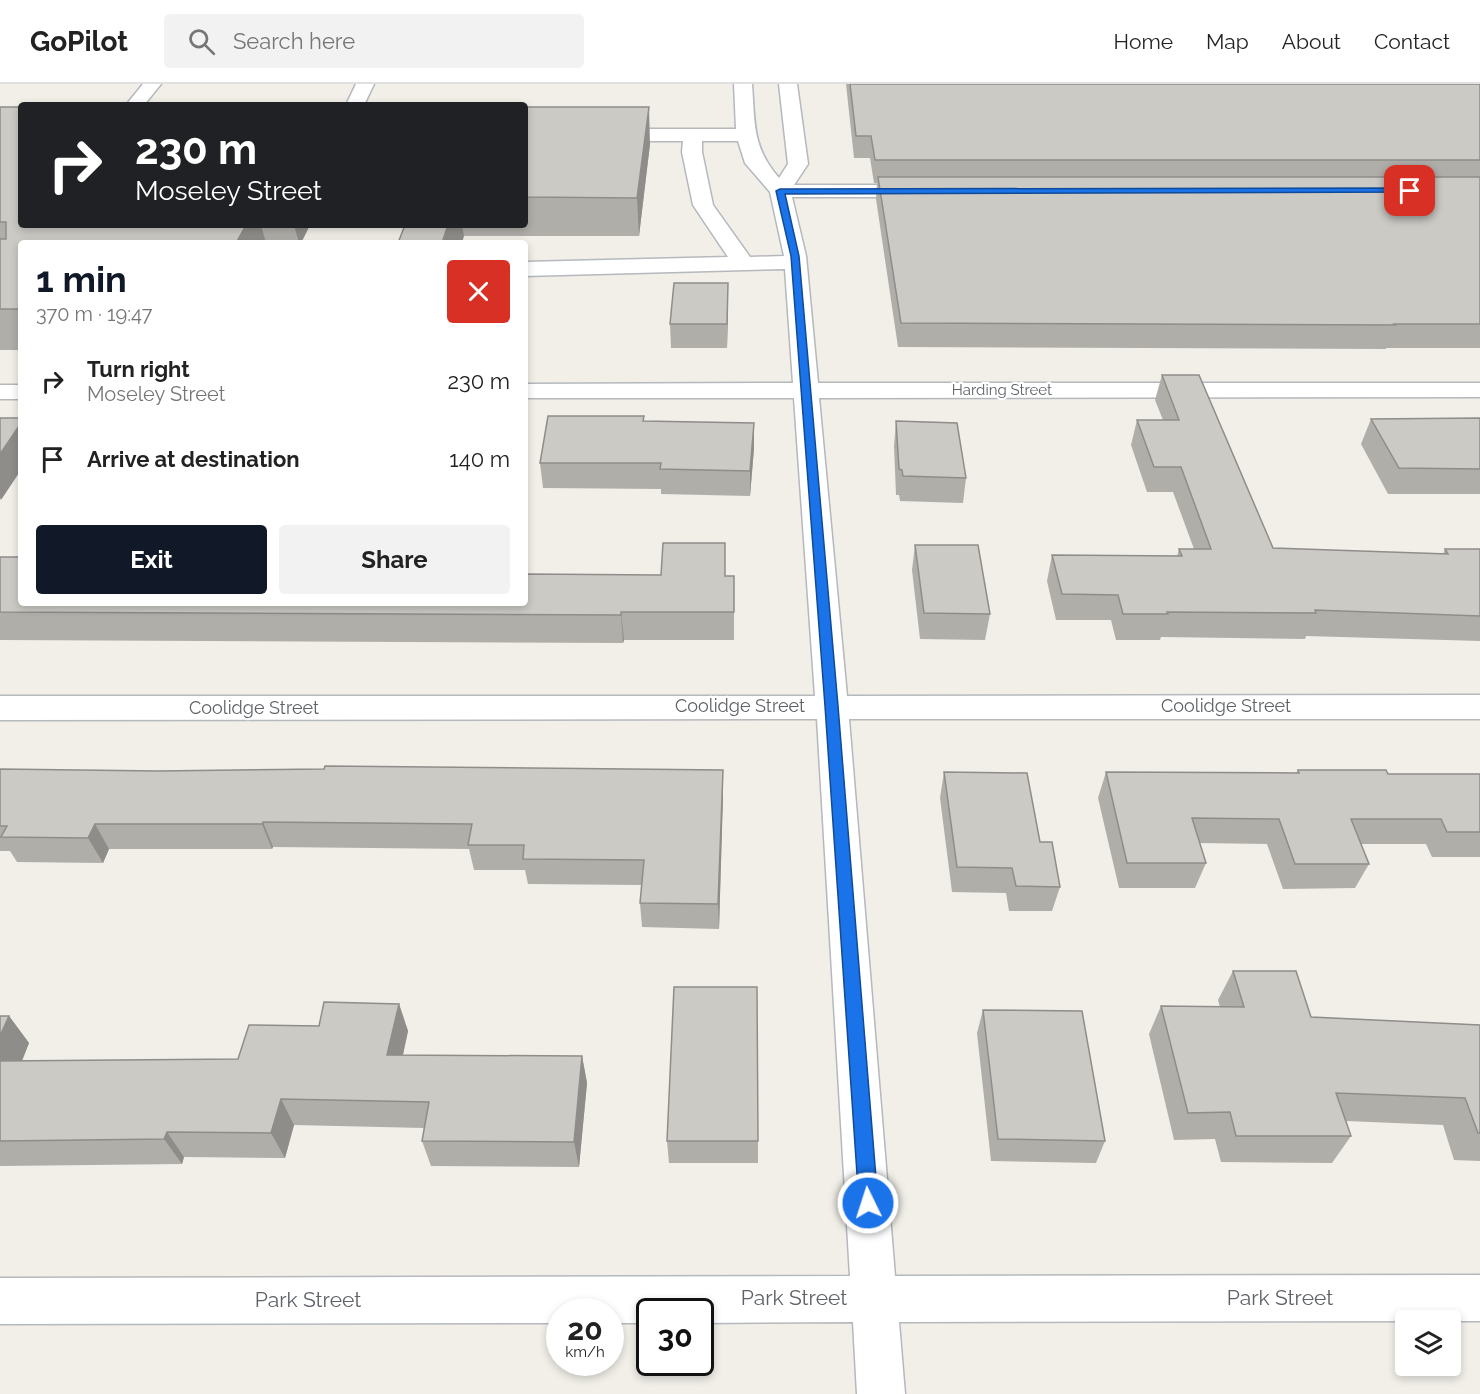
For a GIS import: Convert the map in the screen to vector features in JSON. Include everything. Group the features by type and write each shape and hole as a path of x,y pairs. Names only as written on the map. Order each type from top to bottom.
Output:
{"street":[{"path":"137,102 152,84"},
{"path":"356,102 365,84"},
{"path":"743,84 746,135 755,163 780,191 795,262 832,706 876,1298 881,1394"},
{"path":"780,191 798,164 788,84"},
{"path":"528,135 746,135"},
{"path":"693,135 692,152 703,205 743,263"},
{"path":"780,191 946,191"},
{"path":"528,269 795,262"},
{"name":"Harding Street","path":"528,391 1480,390"},
{"path":"0,392 18,392"},
{"name":"Coolidge Street","path":"0,708 1480,707"},
{"name":"Park Street","path":"0,1301 1480,1298"}],"building":[{"path":"850,84 1480,84 1480,160 875,160 871,136 856,136"},
{"path":"0,107 18,107 18,228 244,228 238,240 18,240 18,309 0,309 0,239 6,239 6,222 0,222"},
{"path":"528,107 649,107 637,198 528,197"},
{"path":"878,177 1480,177 1480,324 901,323"},
{"path":"404,228 447,228 443,240 399,240"},
{"path":"674,283 728,283 727,324 670,324"},
{"path":"1162,375 1199,375 1273,548 1448,554 1445,549 1480,549 1480,616 1315,610 1316,613 1123,614 1118,595 1062,594 1052,555 1182,556 1179,549 1211,549 1181,467 1154,467 1137,420 1179,420"},
{"path":"548,416 644,416 643,421 754,423 750,471 660,469 661,463 540,463"},
{"path":"0,418 18,418 18,427 0,454"},
{"path":"1480,418 1480,469 1399,468 1371,419"},
{"path":"896,421 957,423 966,478 903,476 902,470 899,469"},
{"path":"663,543 725,543 725,576 734,576 734,612 621,612 621,615 0,612 0,557 18,557 18,606 528,606 528,574 661,575"},
{"path":"915,545 978,545 990,614 924,613"},
{"path":"325,766 723,770 718,904 640,903 644,860 523,859 524,845 468,845 472,824 263,822 262,824 95,824 88,838 1,837 7,826 0,826 0,769 158,771 324,769"},
{"path":"1298,770 1386,770 1388,774 1480,774 1480,832 1447,832 1441,819 1351,819 1369,864 1295,864 1279,819 1192,818 1206,863 1127,863 1106,772 1299,773"},
{"path":"944,772 1027,773 1040,842 1052,842 1060,887 1016,886 1012,868 957,867"},
{"path":"1233,971 1296,971 1311,1017 1480,1025 1480,1133 1478,1133 1465,1098 1336,1093 1351,1136 1236,1136 1230,1112 1188,1113 1161,1006 1244,1007"},
{"path":"674,987 757,987 758,1141 667,1141"},
{"path":"324,1002 399,1004 387,1055 582,1056 574,1142 422,1141 429,1102 281,1099 271,1133 167,1132 164,1139 0,1141 0,1061 238,1059 249,1025 319,1026"},
{"path":"983,1010 1082,1011 1105,1141 998,1139"},
{"path":"0,1016 9,1016 0,1036"}],"route":[{"path":"868,1203 832,706 795,256 780,191 1410,191"}]}
